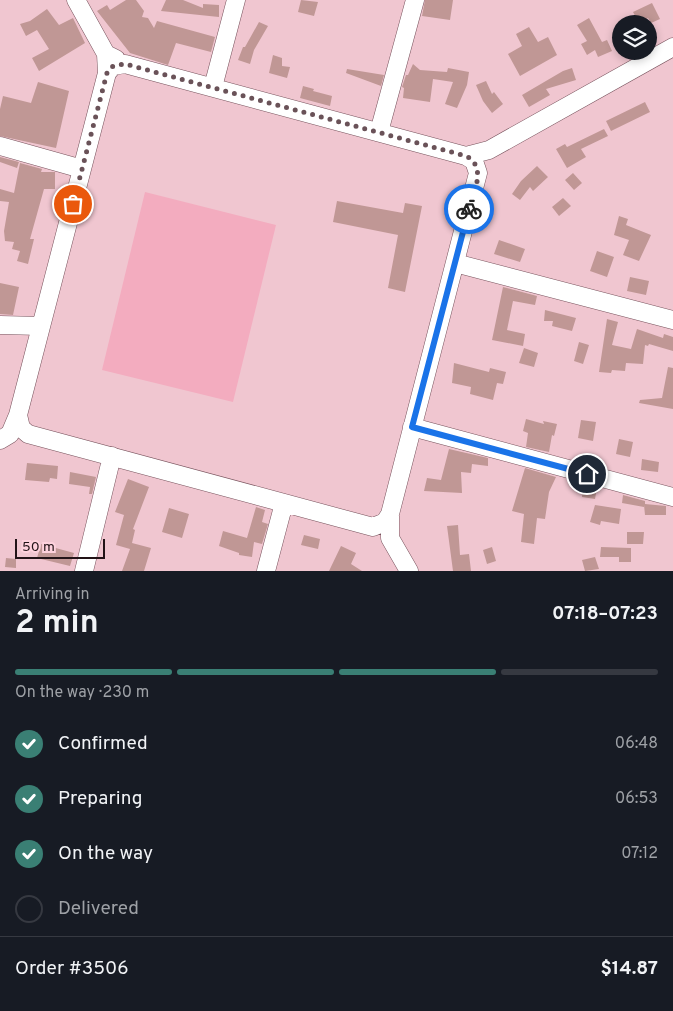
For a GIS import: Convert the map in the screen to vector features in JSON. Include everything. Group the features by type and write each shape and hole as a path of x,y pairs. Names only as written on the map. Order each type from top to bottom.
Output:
{"street":[{"path":"5,437 18,416 107,73 106,54 76,0"},
{"path":"213,88 236,0"},
{"path":"379,132 415,0"},
{"path":"466,156 489,150 673,47"},
{"path":"106,54 125,64 466,156 474,161 478,174"},
{"path":"107,73 113,66 125,64"},
{"path":"0,146 82,169"},
{"path":"390,538 390,514 412,427 478,174 489,150"},
{"path":"455,263 673,320"},
{"path":"0,325 41,326"},
{"path":"18,416 21,428 28,434"},
{"path":"412,427 673,497"},
{"path":"5,437 28,434 374,527 390,538 409,571"},
{"path":"84,571 112,456"},
{"path":"266,571 284,503"},
{"path":"374,527 385,522 390,514"}],"shaded area":[{"path":"145,192 276,225 233,402 102,370"}],"building":[{"path":"126,0 136,0 144,11 142,17 148,18 154,28 157,21 215,37 211,52 176,43 168,65 130,53 97,11 107,5 110,10"},
{"path":"166,0 183,0 203,8 203,4 219,5 219,17 161,11"},
{"path":"301,0 318,2 314,16 298,12"},
{"path":"425,0 453,0 450,20 422,16"},
{"path":"652,3 660,19 657,20 657,15 635,15 633,12"},
{"path":"47,9 59,25 73,18 85,43 39,71 32,58 49,49 37,30 26,36 20,24 30,21"},
{"path":"589,18 602,42 607,40 612,51 598,57 595,50 587,55 581,44 587,41 577,25"},
{"path":"259,22 268,26 254,50 250,64 238,60 243,47 245,47"},
{"path":"529,27 538,42 548,37 557,55 520,76 508,54 522,46 516,34"},
{"path":"273,55 282,58 282,66 290,67 287,78 269,73"},
{"path":"413,64 420,70 447,72 448,68 469,72 467,85 457,108 445,104 453,82 433,79 430,102 403,98 404,88 402,87 406,75 408,75"},
{"path":"572,68 576,80 546,89 550,95 529,107 522,95 563,71"},
{"path":"347,69 384,75 381,86 346,73"},
{"path":"486,81 492,94 494,92 503,104 492,113 483,101 476,85"},
{"path":"38,82 69,91 56,148 0,136 0,109 3,96 31,103"},
{"path":"303,86 332,96 330,106 300,98"},
{"path":"645,102 650,112 611,131 606,121"},
{"path":"604,129 608,136 581,149 586,157 567,168 556,149 565,144 567,147"},
{"path":"0,157 19,162 17,168 0,162"},
{"path":"20,163 42,169 41,172 55,172 55,189 44,189 30,239 34,239 28,264 17,261 20,251 12,249 14,242 5,241 4,231 9,202 0,201 0,189 14,193"},
{"path":"537,166 548,177 533,191 530,187 520,200 512,194 521,181"},
{"path":"573,173 582,183 574,190 565,180"},
{"path":"563,198 571,206 559,216 552,207"},
{"path":"337,201 403,213 405,203 422,206 405,292 388,288 398,235 333,222"},
{"path":"619,216 628,219 626,225 651,235 639,261 623,255 629,240 614,235"},
{"path":"499,240 525,249 520,262 494,254"},
{"path":"597,251 614,257 607,277 590,271"},
{"path":"630,277 649,281 646,295 627,291"},
{"path":"0,283 19,287 13,315 0,314"},
{"path":"503,287 537,296 535,305 513,301 507,330 525,334 523,346 492,340"},
{"path":"545,310 576,318 572,331 552,326 553,321 544,321"},
{"path":"607,319 618,322 612,345 631,349 637,329 663,338 664,334 673,337 673,351 649,344 648,346 645,345 643,364 626,363 625,371 599,372"},
{"path":"579,342 589,345 583,364 574,361"},
{"path":"524,348 538,353 534,367 519,363"},
{"path":"454,363 489,372 490,368 506,372 503,384 497,383 493,400 470,394 471,387 452,383"},
{"path":"668,367 673,368 673,409 639,403 640,400 662,398"},
{"path":"526,419 544,424 543,421 557,424 554,436 552,435 549,452 526,447 528,433 523,431"},
{"path":"581,420 596,422 593,441 578,438"},
{"path":"619,439 633,442 630,457 616,454"},
{"path":"449,449 488,458 488,466 472,464 471,473 461,472 462,493 424,491 427,478 441,480"},
{"path":"642,459 659,462 658,472 641,470"},
{"path":"27,463 58,466 57,479 50,478 49,482 25,480"},
{"path":"525,468 556,477 549,492 545,519 537,518 534,544 521,542 524,514 512,511"},
{"path":"70,472 96,477 92,494 89,494 90,487 69,484"},
{"path":"128,479 149,487 133,529 135,530 132,543 151,548 144,571 122,571 130,549 116,545 124,515 115,512"},
{"path":"583,486 597,488 595,499 582,497"},
{"path":"623,495 645,501 645,504 666,506 666,515 645,515 644,505 644,507 622,503"},
{"path":"595,505 621,509 619,524 601,521 600,525 590,522"},
{"path":"256,507 265,510 262,522 268,524 262,544 254,542 252,557 239,555 239,553 219,546 223,531 247,538"},
{"path":"169,508 189,514 182,538 162,532"},
{"path":"458,525 460,555 469,554 471,571 453,571 447,526"},
{"path":"627,532 644,532 643,544 627,544"},
{"path":"304,535 320,539 318,549 301,545"},
{"path":"41,544 74,553 70,566 37,558"},
{"path":"341,546 356,553 351,564 362,571 329,571"},
{"path":"492,547 496,561 487,564 483,550"},
{"path":"601,547 631,548 631,562 619,562 619,557 600,557"},
{"path":"595,557 599,569 585,571 582,560"},
{"path":"6,558 16,559 16,568 5,567"}],"way so far":[{"path":"73,204 107,73 113,66 125,64 466,156 474,161 478,169 469,209"}],"route":[{"path":"469,209 412,427 587,474"}]}
